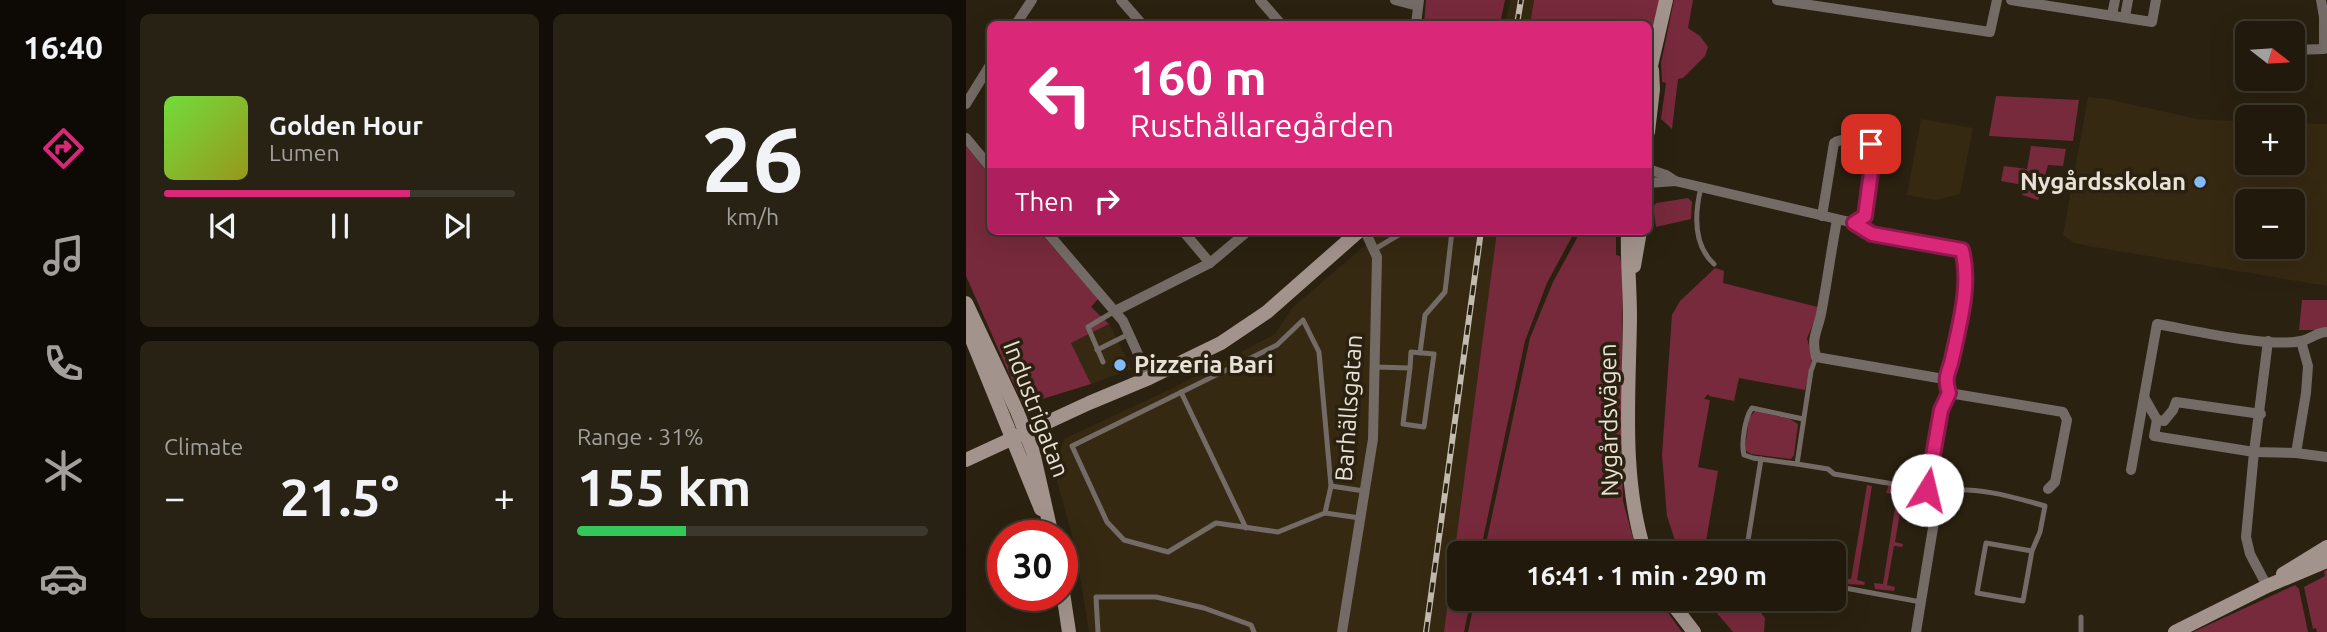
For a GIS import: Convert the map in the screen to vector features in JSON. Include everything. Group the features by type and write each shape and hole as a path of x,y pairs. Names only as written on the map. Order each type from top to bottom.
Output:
{"street":[{"path":"1018,21 1032,0"},
{"path":"1121,0 1139,21"},
{"path":"1260,0 1278,21"},
{"path":"1395,0 1419,3 1416,21"},
{"path":"1652,65 1666,0"},
{"path":"1777,0 1830,4 1990,32 1997,0"},
{"path":"2011,0 2152,22 2156,0"},
{"path":"2112,15 2115,0"},
{"path":"2125,17 2128,0"},
{"path":"2305,50 2324,50 2322,0"},
{"path":"966,104 987,70"},
{"path":"966,138 987,163"},
{"path":"1822,216 1834,144 1839,140 1871,144 1874,150 1865,216 1854,223"},
{"path":"1652,170 1675,181 1854,223 1872,234 1962,250 1967,269 1952,359 1944,379 1949,393 1941,410 1927,490"},
{"path":"1652,183 1675,181"},
{"path":"1837,220 1820,317 1812,343 1816,357 1944,379"},
{"path":"1049,235 1115,311 1149,378"},
{"path":"1186,235 1210,263"},
{"path":"1115,311 1210,263 1243,235"},
{"path":"966,460 1221,343 1251,324 1354,235"},
{"name":"Barhällsgatan","path":"1342,632 1373,439 1377,257 1367,235"},
{"name":"Nygårdsvägen","path":"1628,235 1630,469 1636,520 1642,541"},
{"name":"Nygårdsvägen","path":"1630,285 1639,235"},
{"name":"Industrigatan","path":"966,303 1020,437 1047,520"},
{"path":"2132,470 2157,324 2268,341 2301,341 2320,332 2327,332"},
{"name":"Industrigatan","path":"966,325 1020,437"},
{"path":"2267,586 2250,554 2246,537 2268,341"},
{"path":"2296,453 2308,366 2301,341"},
{"path":"1949,393 2063,412 2067,420 2055,482 2048,489"},
{"path":"2144,397 2157,420 2154,436 2254,452 2327,457"},
{"path":"2157,420 2164,421 2174,410 2176,402 2261,414"},
{"path":"1916,632 1939,491"},
{"path":"2267,586 2293,567 2327,548"},
{"path":"2175,632 2267,586 2327,561"},
{"path":"1066,611 1069,632"},
{"path":"1678,611 1694,632"}],"lane":[{"path":"1701,187 1697,231 1705,252 1714,264"},
{"path":"1375,249 1398,235"},
{"path":"1420,352 1425,315 1445,292 1452,235"},
{"path":"1103,362 1088,327 1115,311"},
{"path":"1325,513 1331,486 1319,352 1303,320 1277,345 1072,446 1107,522 1125,540 1168,552 1216,523 1278,532 1325,513 1360,518"},
{"path":"1097,350 1129,334"},
{"path":"1411,352 1434,354 1424,426 1403,424 1410,368 1411,352"},
{"path":"1797,464 1811,371 1816,357"},
{"path":"1375,367 1410,368"},
{"path":"1181,393 1246,527"},
{"path":"1803,419 1752,408 1746,422 1742,452 1746,457 1828,469 1834,474 1927,490 1991,492 2045,506 2040,531 2032,551 2023,601 1977,593 1986,543 2032,551"},
{"path":"1748,541 1761,459"},
{"path":"1331,486 1364,491"},
{"path":"1846,588 1921,602"},
{"path":"1098,632 1096,597 1156,597 1204,608 1251,625 1254,632"},
{"path":"2081,617 2081,632"}],"shaded area":[{"path":"1426,0 1505,0 1501,21 1424,21"},
{"path":"1510,0 1534,0 1530,21 1506,21"},
{"path":"1534,0 1659,0 1652,30 1652,21 1530,21"},
{"path":"1674,0 1693,0 1688,28 1700,36 1708,47 1705,56 1683,78 1678,79 1672,129 1661,119 1666,83 1662,82 1661,63"},
{"path":"1996,96 2079,100 2073,141 1989,136"},
{"name":"Nygårdsskolan","path":"2088,97 2197,119 2235,121 2235,175 2305,175 2305,123 2327,124 2327,286 2074,243 2063,235"},
{"path":"1921,119 1973,128 1960,194 1936,200 1907,195"},
{"path":"966,146 987,171 987,235 1042,235 1098,299 1091,307 1109,324 1071,343 1091,384 1023,405 966,276"},
{"path":"2031,146 2066,149 2063,166 2048,165 2038,200 2022,195 2023,185 2001,181 2004,166 2027,169"},
{"path":"1688,198 1692,202 1691,219 1656,227 1653,207 1656,203"},
{"path":"1377,235 1496,235 1456,541 1447,541 1447,609 1444,632 1089,632 1078,564 1078,520 1068,520 1054,471 1064,439 1175,387 1275,334 1292,308"},
{"path":"1496,235 1573,235 1547,283 1525,341 1483,541 1456,541"},
{"path":"1579,235 1616,235 1616,255 1620,256 1623,274 1623,501 1634,541 1487,541 1530,338 1553,282"},
{"path":"1715,268 1724,271 1723,283 1818,307 1807,338 1812,358 1805,390 1739,378 1734,401 1708,394 1704,399 1710,400 1698,467 1718,471 1706,541 1675,541 1667,516 1662,455 1672,315 1680,301"},
{"path":"2302,300 2327,300 2327,330 2299,330"},
{"path":"1109,324 1132,369 1091,384 1071,343"},
{"path":"1755,411 1790,419 1798,424 1794,455 1791,459 1751,454 1745,450 1749,418"},
{"path":"1889,484 1913,491 1912,497 1903,496 1895,542 1903,544 1902,547 1894,546 1887,585 1895,587 1894,591 1875,589 1874,583 1883,584 1897,495 1886,493"},
{"path":"1867,485 1872,486 1857,580 1865,582 1864,585 1846,584 1846,579 1851,579"},
{"path":"2327,569 2327,632 2317,632 2316,628 2313,629 2304,587 2325,576"},
{"path":"2295,585 2299,589 2308,632 2193,632"},
{"path":"1447,609 1468,611 1464,632 1444,632"},
{"path":"1472,611 1667,611 1682,632 1468,632"},
{"path":"1715,611 1748,611 1761,613 1765,618 1764,632 1733,632"}],"railway":[{"path":"1518,21 1521,0"},
{"path":"1426,632 1480,235"}],"place":[{"name":"Nygårdsskolan","path":"2200,182"},
{"name":"Pizzeria Bari","path":"1120,365"}],"route":[{"path":"1871,144 1874,150 1865,216 1854,223 1872,234 1962,250 1967,269 1952,359 1944,379 1949,393 1941,410 1927,490"}]}
